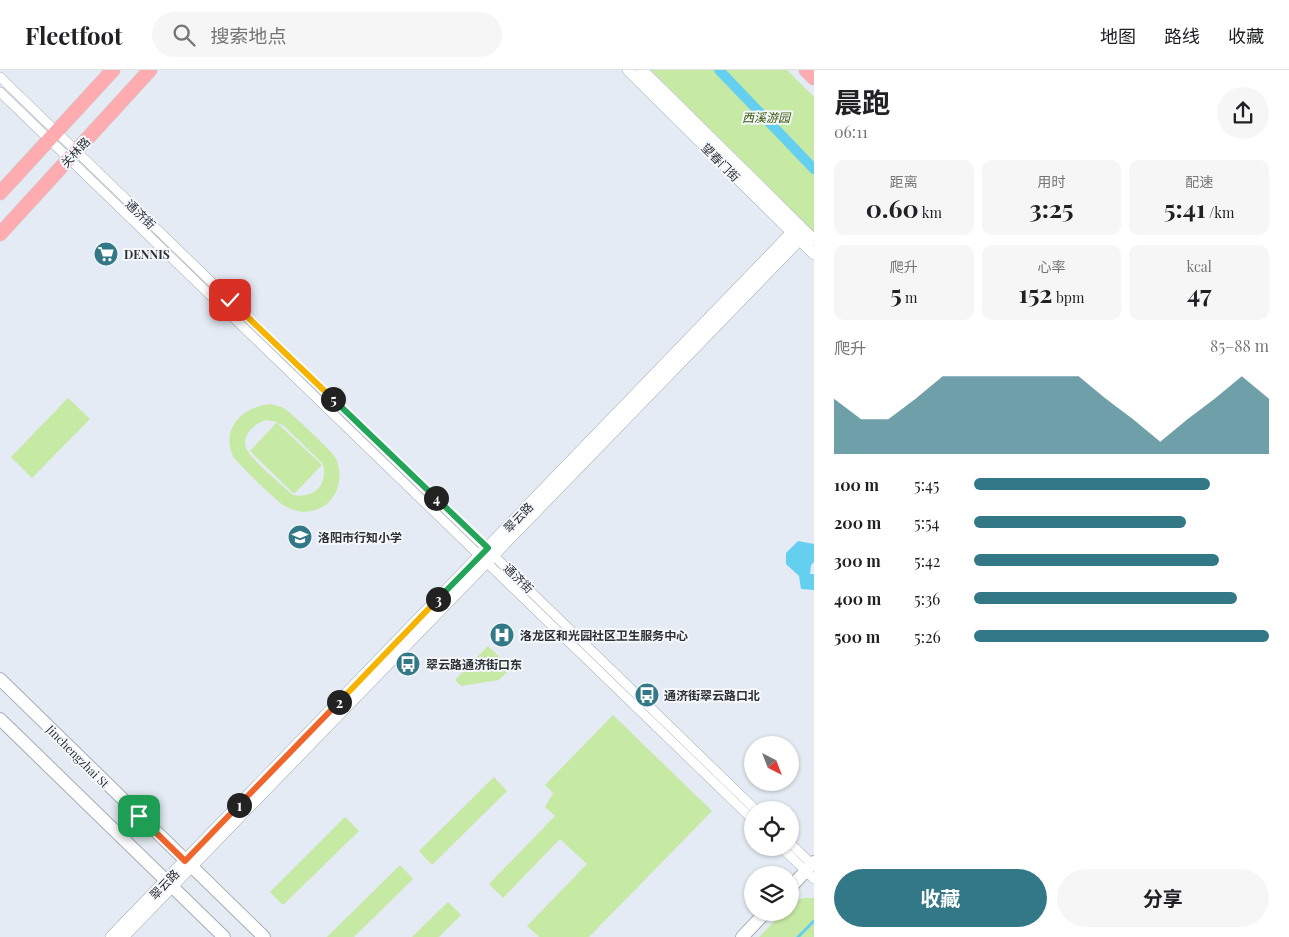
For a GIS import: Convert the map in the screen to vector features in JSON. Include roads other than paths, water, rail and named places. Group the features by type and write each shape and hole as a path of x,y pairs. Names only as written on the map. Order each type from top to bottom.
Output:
{"main road":[{"path":"0,193 113,70"},
{"name":"关林路","path":"0,234 150,70"},
{"path":"806,70 814,78"},
{"name":"Jinchengzhai St","path":"0,679 264,937"},
{"path":"0,719 224,937"},
{"path":"799,880 812,869"},
{"path":"742,937 757,921"}],"street":[{"name":"望春门街","path":"628,70 802,234"},
{"name":"望春门街","path":"642,70 802,234 814,254"},
{"name":"通济街","path":"0,77 52,136"},
{"name":"通济街","path":"0,92 52,136 487,556 746,801"},
{"name":"翠云路","path":"123,937 188,864 802,234"},
{"name":"通济街","path":"487,556 744,811"},
{"path":"799,854 812,869"},
{"path":"793,856 812,869"},
{"name":"翠云路","path":"112,937 169,884"}],"water":[{"path":"798,541 814,544 814,562 811,565 810,574 814,574 814,590 801,589 799,576 786,564 786,553"}],"waterway":[{"path":"719,70 814,169"},
{"path":"798,937 814,921"}],"place":[{"name":"DENNIS","path":"106,254"},
{"name":"洛阳市行知小学","path":"300,537"},
{"name":"洛龙区和光园社区卫生服务中心","path":"502,635"},
{"name":"翠云路通济街口东","path":"408,664"},
{"name":"通济街翠云路口北","path":"647,695"}],"park label":[{"name":"西溪游园","path":"766,117"}]}
